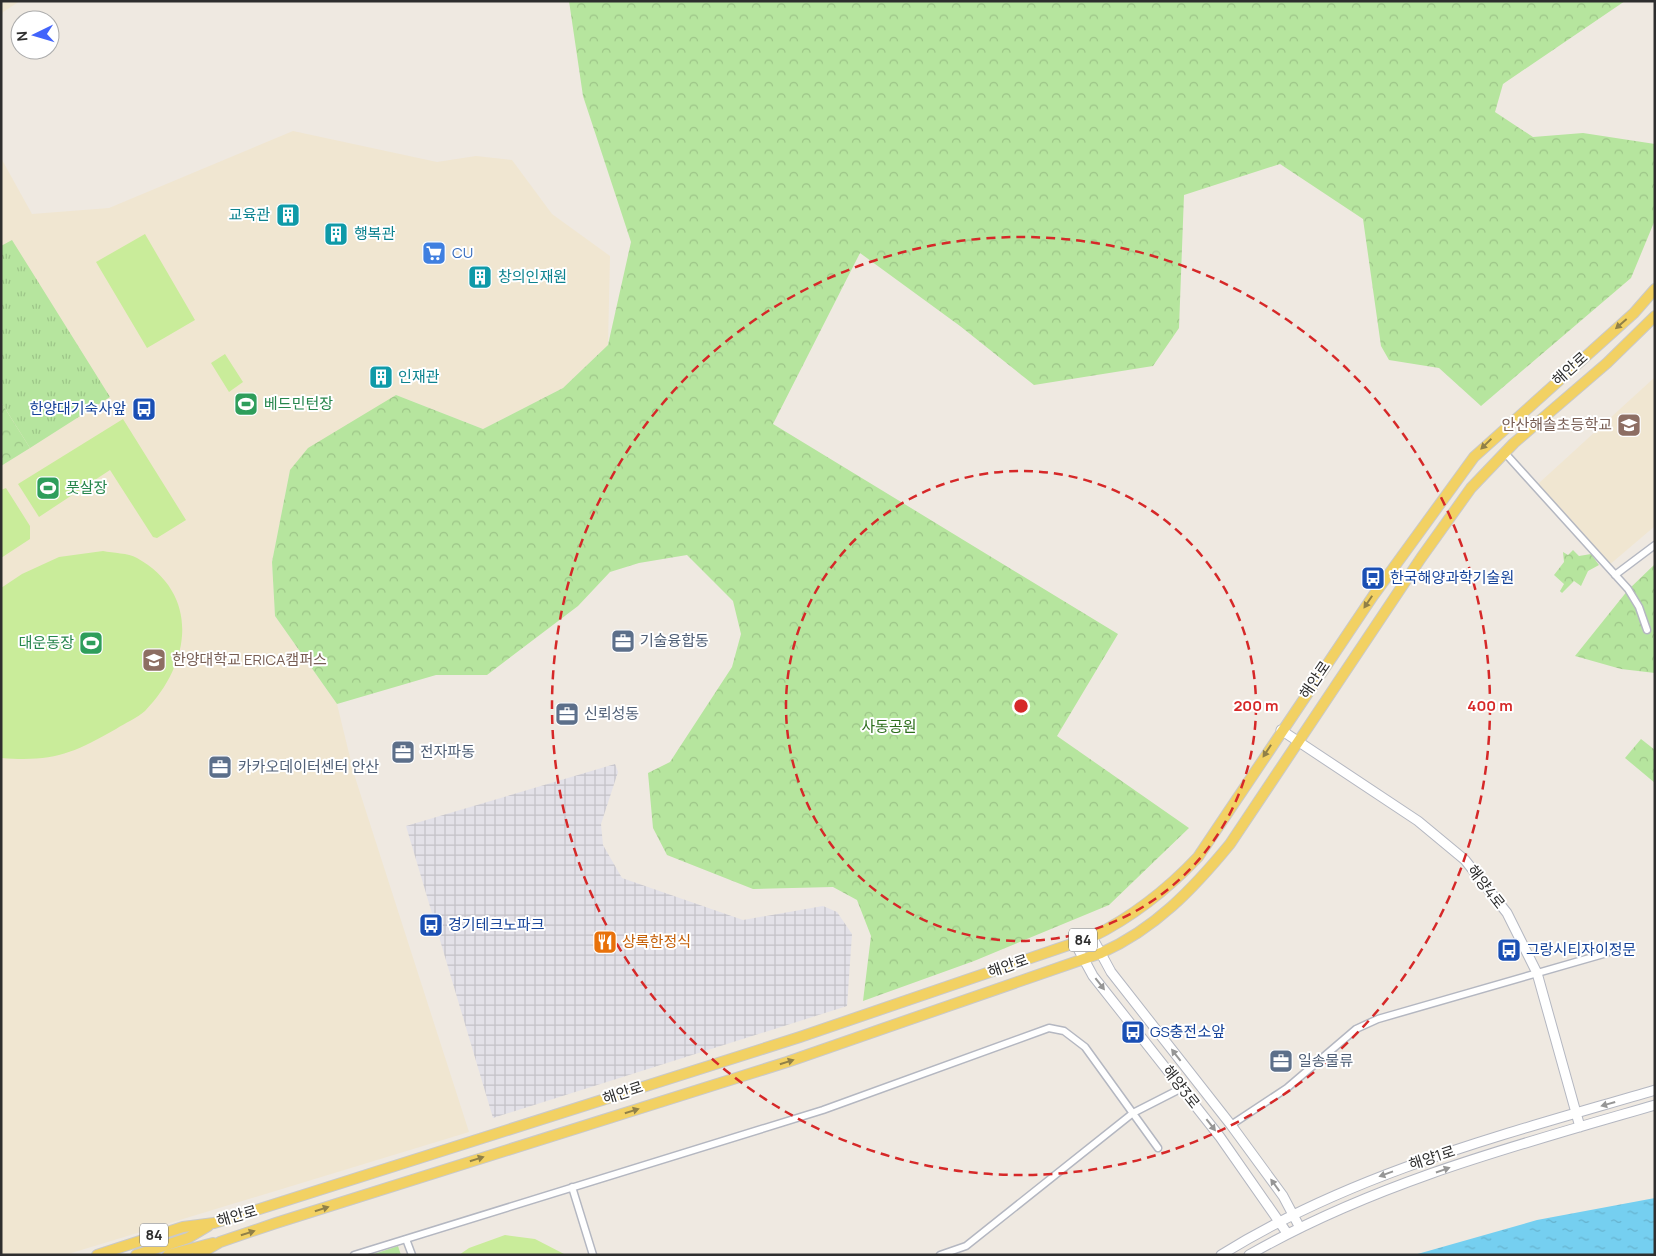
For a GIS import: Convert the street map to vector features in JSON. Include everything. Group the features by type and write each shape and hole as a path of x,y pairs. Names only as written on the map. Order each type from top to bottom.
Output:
{"main road":[{"name":"해안로","path":"97,1255 184,1227 214,1223 800,1037 1092,937 1120,923 1152,901 1198,857 1281,730 1378,588 1474,457 1653,295"},
{"name":"해안로","path":"198,1255 220,1242 787,1062 1101,953 1121,944 1156,922 1201,879 1230,844 1435,538 1472,488 1505,453 1613,357 1655,316"},
{"path":"136,1255 188,1238 214,1223"},
{"path":"168,1255 220,1242"}],"street":[{"path":"1505,453 1628,589 1639,607 1647,630"},
{"path":"1615,575 1655,545"},
{"name":"해양4로","path":"1281,730 1418,821 1465,860 1507,913 1537,973 1580,1127"},
{"name":"해양3로","path":"1092,937 1117,980 1231,1125 1283,1196 1300,1226"},
{"name":"해양3로","path":"1075,943 1094,976 1220,1137 1287,1233"},
{"path":"1231,1125 1287,1088 1356,1029 1378,1019 1607,952"},
{"path":"354,1255 823,1110 1048,1028 1064,1031 1085,1047 1158,1148"},
{"path":"940,1255 966,1246 1133,1113 1182,1088"},
{"name":"해양1로","path":"1221,1255 1279,1221 1352,1187 1426,1159 1655,1090"},
{"name":"해양1로","path":"1249,1255 1300,1226 1396,1186 1655,1105"},
{"path":"572,1187 593,1255"},
{"path":"406,1239 412,1255"}],"shaded area":[{"path":"1,1 20,1 3,12 1,19"},
{"name":"한양대학교 ERICA캠퍼스","path":"293,131 437,162 476,156 512,160 552,214 610,256 608,345 563,388 483,429 396,395 290,470 272,562 275,616 337,704 354,774 469,1132 65,1255 1,1255 1,158 32,214 109,208"},
{"name":"안산해솔초등학교","path":"1655,377 1655,526 1608,566 1538,484"},
{"name":"경기테크노파크","path":"615,764 618,772 601,824 603,845 622,878 743,920 823,906 837,912 852,934 847,1006 493,1118 406,826"}],"green space":[{"name":"사동공원","path":"569,1 1625,1 1503,84 1495,112 1533,137 1583,133 1655,144 1655,220 1631,278 1481,406 1439,368 1389,360 1381,346 1363,219 1280,164 1184,195 1179,328 1153,366 1034,385 960,326 860,253 773,424 1118,634 1057,736 1189,828 1109,905 974,961 863,1001 871,936 857,900 833,887 753,889 667,855 653,828 648,773 670,762 732,667 741,634 733,601 687,555 639,563 610,572 578,606 487,675 436,675 337,704 275,616 272,562 290,470 308,448 396,395 483,429 563,388 608,345 631,242 583,96"},
{"path":"145,234 195,320 147,348 96,262"},
{"path":"12,240 110,397 30,448 1,402 1,246"},
{"path":"225,354 243,382 229,392 211,363"},
{"name":"베드민턴장","path":"251,397 255,403 241,411 238,405"},
{"path":"1,402 30,448 1,466"},
{"path":"123,419 186,520 157,538 153,537 110,470 39,517 18,484"},
{"path":"6,488 30,526 30,539 1,558 1,490"},
{"path":"1573,550 1579,556 1591,554 1599,565 1588,571 1581,586 1574,581 1562,593 1560,591 1564,584 1554,575 1564,562 1563,552 1568,555"},
{"name":"대운동장","path":"103,551 137,558 158,573 172,590 180,610 182,630 180,651 172,672 160,692 145,711 87,745 49,757 35,759 1,758 1,588 22,574 59,557"},
{"path":"1655,564 1655,673 1621,669 1575,656 1628,590"},
{"path":"1641,739 1655,750 1655,783 1625,758"},
{"path":"505,1235 535,1239 566,1255 459,1255 469,1248"},
{"path":"398,1246 401,1255 371,1255"}],"water":[{"path":"1655,1198 1655,1255 1414,1255 1537,1220"}],"place":[{"name":"교육관","path":"288,215"},
{"name":"행복관","path":"336,234"},
{"name":"CU","path":"434,253"},
{"name":"창의인재원","path":"480,277"},
{"name":"인재관","path":"381,377"},
{"name":"베드민턴장","path":"246,404"},
{"name":"한양대기숙사앞","path":"144,409"},
{"name":"안산해솔초등학교","path":"1629,425"},
{"name":"풋살장","path":"48,488"},
{"name":"한국해양과학기술원","path":"1373,578"},
{"name":"기술융합동","path":"623,641"},
{"name":"대운동장","path":"91,643"},
{"name":"한양대학교 ERICA캠퍼스","path":"154,660"},
{"name":"신뢰성동","path":"567,714"},
{"name":"전자파동","path":"403,752"},
{"name":"카카오데이터센터 안산","path":"220,767"},
{"name":"경기테크노파크","path":"431,925"},
{"name":"상록한정식","path":"605,942"},
{"name":"그랑시티자이정문","path":"1509,950"},
{"name":"GS충전소앞","path":"1133,1032"},
{"name":"일송물류","path":"1281,1061"}]}
